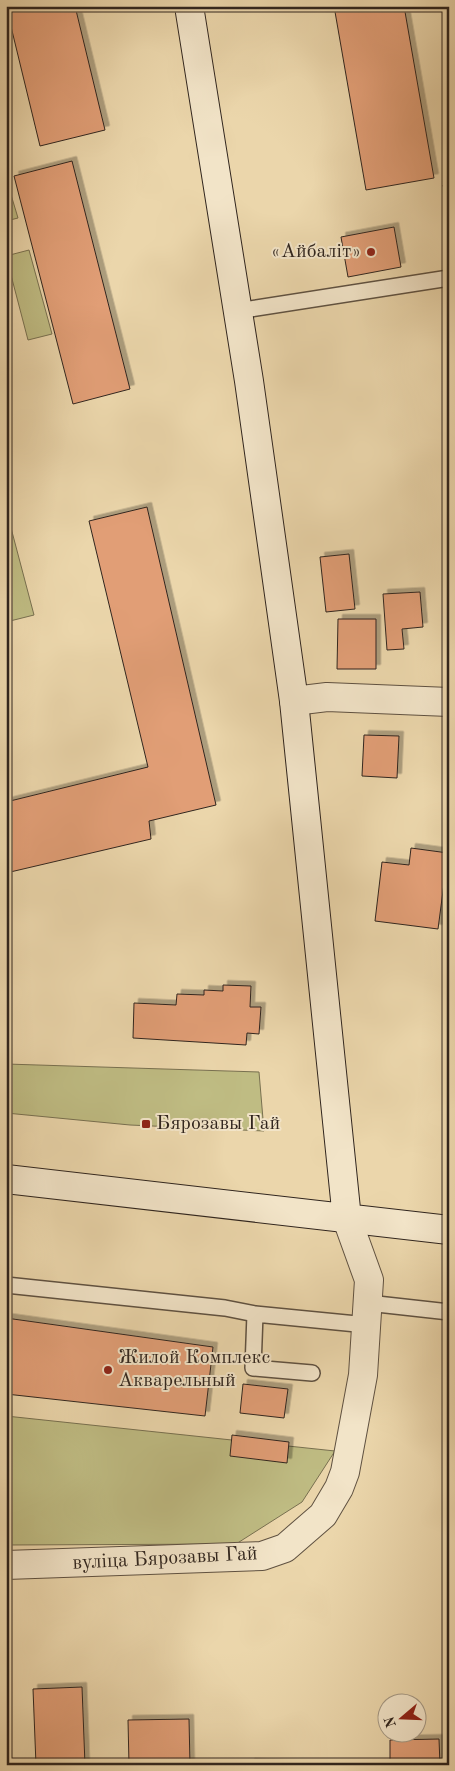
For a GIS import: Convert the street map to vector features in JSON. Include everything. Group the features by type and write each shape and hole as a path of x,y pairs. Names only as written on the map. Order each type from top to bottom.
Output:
{"main road":[{"name":"вуліца Бярозавы Гай","path":"6,1565 232,1558 262,1556 285,1548 304,1534 323,1515 339,1488 345,1472 363,1375 369,1280 347,1219 294,701 238,311 189,6"},
{"path":"294,701 327,698 449,702"},
{"path":"6,1179 449,1230"}],"lane":[{"path":"238,311 449,278"},
{"path":"6,1285 225,1308 255,1314 449,1312"},
{"path":"255,1314 252,1368 312,1373"}],"shaded area":[{"path":"6,178 18,218 6,221"},
{"path":"29,250 52,334 28,340 6,256"},
{"path":"6,509 34,615 6,622"},
{"path":"6,1064 259,1072 264,1131 130,1125 6,1113"},
{"path":"6,1416 335,1451 302,1502 236,1544 6,1545"}],"building":[{"path":"6,6 75,6 105,130 40,146"},
{"path":"334,6 404,6 434,178 366,190"},
{"path":"72,161 130,389 73,404 14,176"},
{"path":"449,184 449,216 443,185"},
{"name":"«Айбаліт»","path":"394,227 401,267 348,277 341,237"},
{"path":"147,507 216,805 149,821 151,839 6,873 6,802 148,767 89,521"},
{"path":"349,554 355,609 326,612 320,557"},
{"path":"420,592 423,627 402,629 404,649 387,650 383,594"},
{"path":"338,619 376,619 376,669 337,669"},
{"path":"447,623 449,623 449,662 445,662"},
{"path":"364,735 399,736 397,778 362,776"},
{"path":"411,848 448,853 438,929 375,921 382,862 409,865"},
{"path":"223,985 251,986 250,1007 261,1007 259,1034 247,1033 246,1045 133,1038 134,1003 176,1005 177,994 204,995 204,990 223,991"},
{"name":"Жилой Комплекс Акварельный","path":"6,1318 213,1347 205,1416 6,1394"},
{"path":"243,1384 288,1389 284,1418 240,1413"},
{"path":"232,1435 289,1442 287,1463 230,1456"},
{"path":"82,1687 85,1765 36,1765 33,1689"},
{"path":"189,1719 190,1765 129,1765 128,1720"},
{"path":"428,1739 439,1739 440,1765 390,1765 390,1744 428,1744"},
{"path":"250,1763 307,1765 250,1765"}],"place":[{"name":"«Айбаліт»","path":"371,252"},
{"name":"Бярозавы Гай","path":"146,1124"},
{"name":"Жилой Комплекс Акварельный","path":"108,1370"}]}
